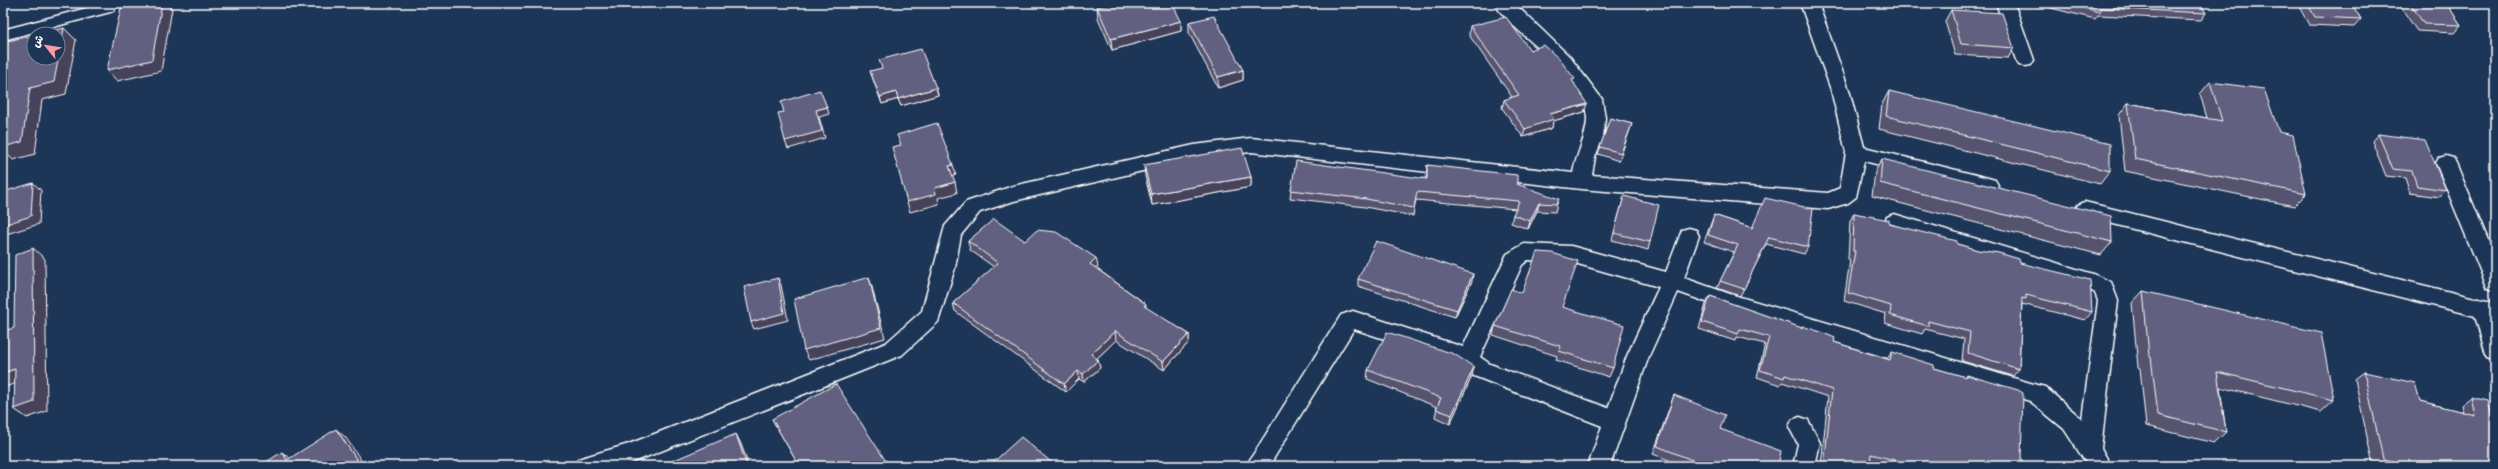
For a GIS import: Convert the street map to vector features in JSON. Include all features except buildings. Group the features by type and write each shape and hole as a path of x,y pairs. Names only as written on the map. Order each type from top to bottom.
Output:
{"street":[{"path":"1503,3 1564,62 1592,99 1596,118 1594,138 1585,157 1581,182"},
{"path":"586,466 635,459 894,348 931,316 945,268 952,232 973,207 1013,194 1194,152 1251,144 1581,182 1828,201 1841,198 1849,192 1856,152 1840,90 1809,3"},
{"path":"2005,3 2025,60"},
{"path":"1856,152 2003,189"},
{"path":"2446,163 2495,282"},
{"path":"2065,205 2489,311 2495,352"},
{"path":"1894,222 2093,282 2104,288 2108,301 2095,457"},
{"path":"1598,466 1616,421 1638,356 1672,282 1689,236"},
{"path":"1469,358 1514,260 1524,252 1571,254 1672,282 1729,302 2037,394 2072,422 2095,457"},
{"path":"1257,466 1348,321 1353,320 1469,358 1473,366 1482,370 1616,421"},
{"path":"1800,428 1809,443 1804,466"}],"lane":[{"path":"3,35 110,7 112,3"}]}
